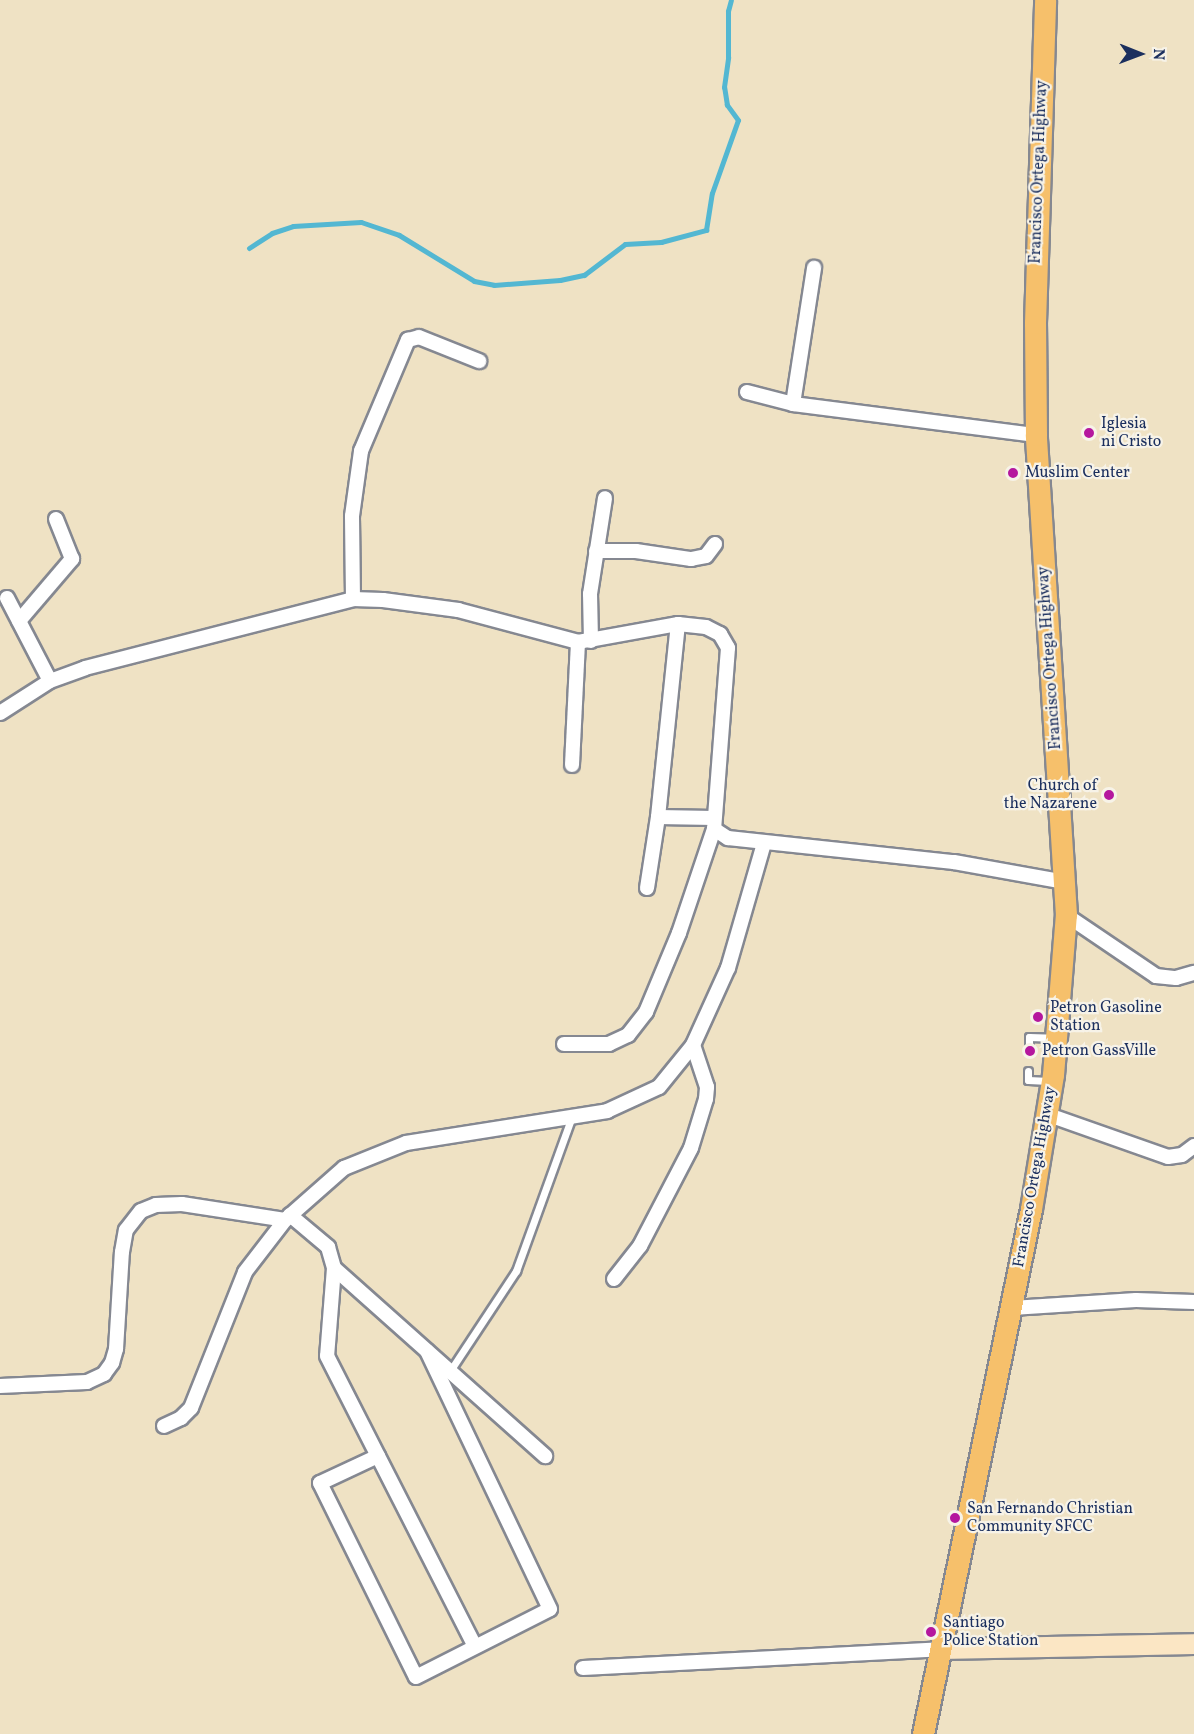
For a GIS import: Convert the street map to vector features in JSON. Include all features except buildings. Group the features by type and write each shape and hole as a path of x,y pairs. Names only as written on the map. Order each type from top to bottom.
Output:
{"main road":[{"name":"Francisco Ortega Highway","path":"923,1734 1012,1308 1052,1081 1066,915 1036,435 1035,323 1044,0"}],"street":[{"path":"794,404 814,268"},
{"path":"353,599 352,516 361,450 408,340 419,337 479,362"},
{"path":"747,393 794,404 1036,435"},
{"path":"572,765 590,594 605,498"},
{"path":"19,621 72,559 56,519"},
{"path":"596,551 636,551 691,559 706,556 715,544"},
{"path":"7,598 50,681"},
{"path":"0,713 50,681 85,668 353,599 458,610 585,641 678,624 706,627 720,634 728,648 714,824 678,933 646,1012 628,1035 609,1044 564,1044"},
{"path":"646,888 658,817 678,624"},
{"path":"658,817 714,824 728,838 954,862 1065,882"},
{"path":"164,1426 181,1418 191,1408 245,1272 287,1218 344,1168 406,1143 607,1111 659,1087 693,1045 728,968 764,843"},
{"path":"1066,915 1156,976 1176,978 1194,973"},
{"path":"614,1279 640,1246 691,1148 706,1099 707,1087 693,1045"},
{"path":"1046,1114 1168,1157 1182,1155 1194,1146"},
{"path":"0,1386 87,1382 104,1374 112,1363 116,1349 122,1252 126,1230 141,1211 156,1205 182,1204 287,1218 328,1247 334,1268 327,1356 475,1647"},
{"path":"334,1268 545,1456"},
{"path":"1012,1308 1136,1300 1194,1302"},
{"path":"378,1456 320,1484 416,1677 550,1609 427,1350"},
{"path":"583,1668 940,1648 1194,1644"}],"lane":[{"path":"1029,1047 1029,1037 1056,1038"},
{"path":"1028,1071 1028,1080 1052,1081"},
{"path":"450,1371 516,1271 572,1116"}],"waterway":[{"path":"249,248 272,233 293,226 361,222 399,235 474,281 494,285 560,280 584,275 625,244 661,242 706,230 712,193 738,120 727,105 724,87 728,57 728,11 731,0"}],"place":[{"name":"Iglesia ni Cristo","path":"1089,433"},
{"name":"Muslim Center","path":"1013,473"},
{"name":"Church of the Nazarene","path":"1109,795"},
{"name":"Petron Gasoline Station","path":"1038,1017"},
{"name":"Petron GassVille","path":"1030,1051"},
{"name":"San Fernando Christian Community SFCC","path":"955,1518"},
{"name":"Santiago Police Station","path":"931,1632"}]}
